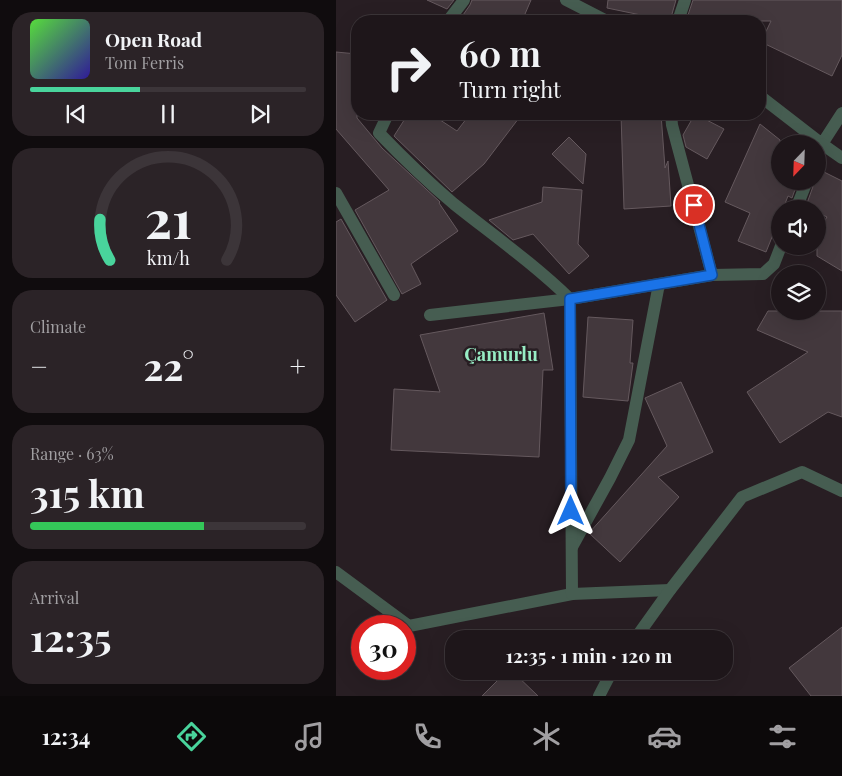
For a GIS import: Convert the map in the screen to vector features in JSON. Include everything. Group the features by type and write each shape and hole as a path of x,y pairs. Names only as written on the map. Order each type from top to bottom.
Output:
{"street":[{"path":"453,15 464,0"},
{"path":"566,0 595,15"},
{"path":"680,15 685,0"},
{"path":"766,101 810,135"},
{"path":"826,138 842,113"},
{"path":"385,120 379,133 411,166 453,203 541,271 570,299 572,594"},
{"path":"672,120 712,275"},
{"path":"826,147 842,158"},
{"path":"336,193 394,296"},
{"path":"430,315 570,299 712,275 763,274 774,264 778,255"},
{"path":"571,550 629,440 659,284"},
{"path":"641,630 742,497 802,472 842,491"},
{"path":"336,572 409,626 572,594 670,590"},
{"path":"599,696 607,680"}],"building":[{"path":"427,0 454,0 447,9"},
{"path":"472,0 531,0 525,15 463,15"},
{"path":"608,0 676,0 672,15 641,15 607,8"},
{"path":"693,0 842,0 842,55 832,76 766,44 766,32 771,21 766,21 766,15 688,15"},
{"path":"336,52 351,53 351,120 359,120 382,148 440,202 458,231 411,264 421,284 402,294 355,210 389,190 336,129"},
{"path":"404,120 440,120 457,131 465,120 517,120 484,164 452,192 394,136"},
{"path":"621,120 661,120 665,168 668,161 671,206 624,209"},
{"path":"692,120 707,120 724,129 707,159 686,147 683,135"},
{"path":"760,124 774,135 771,135 771,190 795,190 792,198 788,196 786,200 771,200 771,240 766,252 738,241 750,213 725,202"},
{"path":"569,137 586,154 583,184 552,154"},
{"path":"826,173 842,181 842,271 817,256 826,255 826,200 808,200 812,190 826,190"},
{"path":"543,187 582,190 578,244 589,256 569,274 533,234 513,240 489,220 542,202"},
{"path":"341,219 387,300 355,322 336,295 336,222"},
{"path":"768,311 771,311 771,320 826,320 826,311 842,311 842,417 828,412 780,443 747,392 808,352 757,330"},
{"path":"544,313 553,370 543,370 539,457 391,450 394,389 440,392 420,335"},
{"path":"588,317 633,320 630,363 633,363 628,401 583,397"},
{"path":"681,382 713,452 658,477 679,497 620,562 589,533 667,446 645,398"},
{"path":"842,627 842,696 811,696 789,668"},
{"path":"498,680 521,680 538,696 482,696"}],"district":[{"name":"Çamurlu","path":"501,354"}],"route":[{"path":"571,511 570,299 712,275 694,205"}]}
